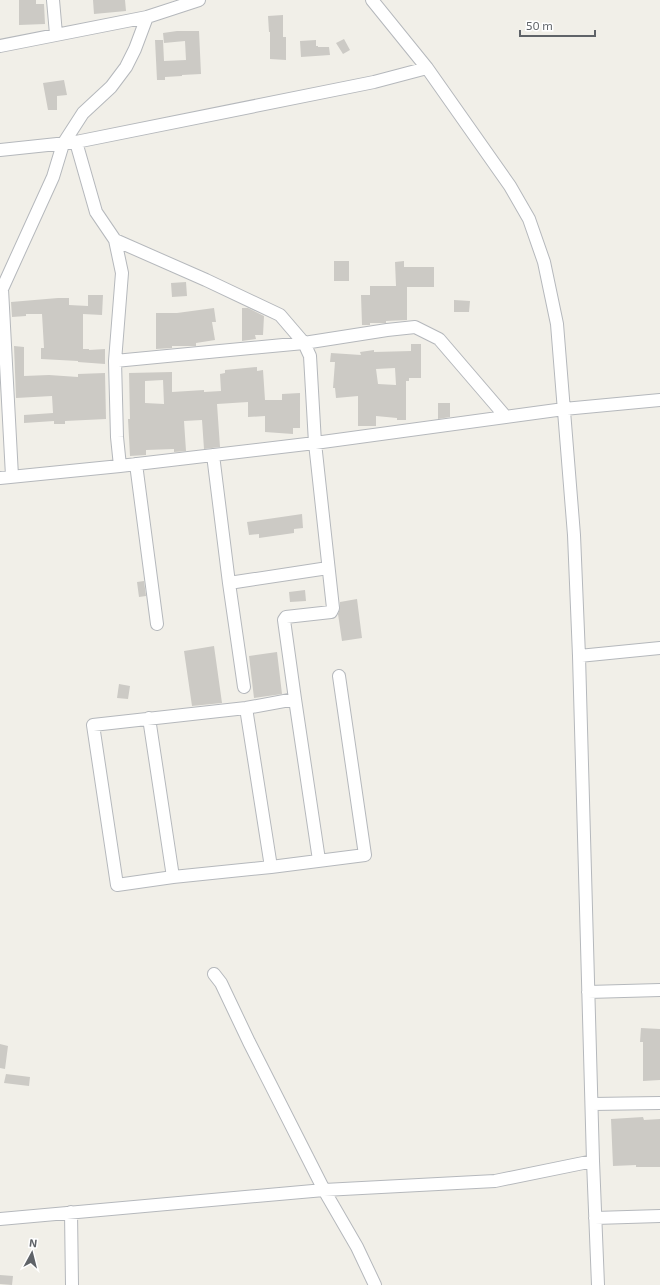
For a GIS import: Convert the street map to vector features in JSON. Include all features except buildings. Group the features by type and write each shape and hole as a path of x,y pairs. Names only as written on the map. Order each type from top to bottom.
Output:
{"street":[{"path":"53,0 56,34"},
{"path":"0,46 147,17 199,0"},
{"path":"372,0 427,68 510,186 529,219 544,262 557,324 574,535 580,656 588,992 598,1285"},
{"path":"147,17 135,49 126,67 111,87 83,113 62,144 54,177 2,289 6,477 120,466 316,443 564,409 660,400"},
{"path":"0,150 76,142 374,82 427,68"},
{"path":"76,142 96,212 116,240 122,273 115,360 117,437 120,466"},
{"path":"116,240 280,315 304,344 310,356 316,443 333,608 331,612 286,617 284,620 319,860"},
{"path":"115,360 304,344 387,330 415,327 439,338 506,417"},
{"path":"213,455 244,686"},
{"path":"136,464 157,624"},
{"path":"229,583 328,568"},
{"path":"580,656 660,648"},
{"path":"295,700 246,708 93,725 117,885 173,877 366,855 339,676"},
{"path":"246,708 271,867"},
{"path":"149,718 173,877"},
{"path":"214,974 221,983 252,1049 324,1190 357,1246 375,1285"},
{"path":"588,992 660,990"},
{"path":"592,1104 660,1103"},
{"path":"0,1219 324,1190 495,1181 593,1161"},
{"path":"71,1212 72,1285"},
{"path":"595,1218 660,1216"}]}
